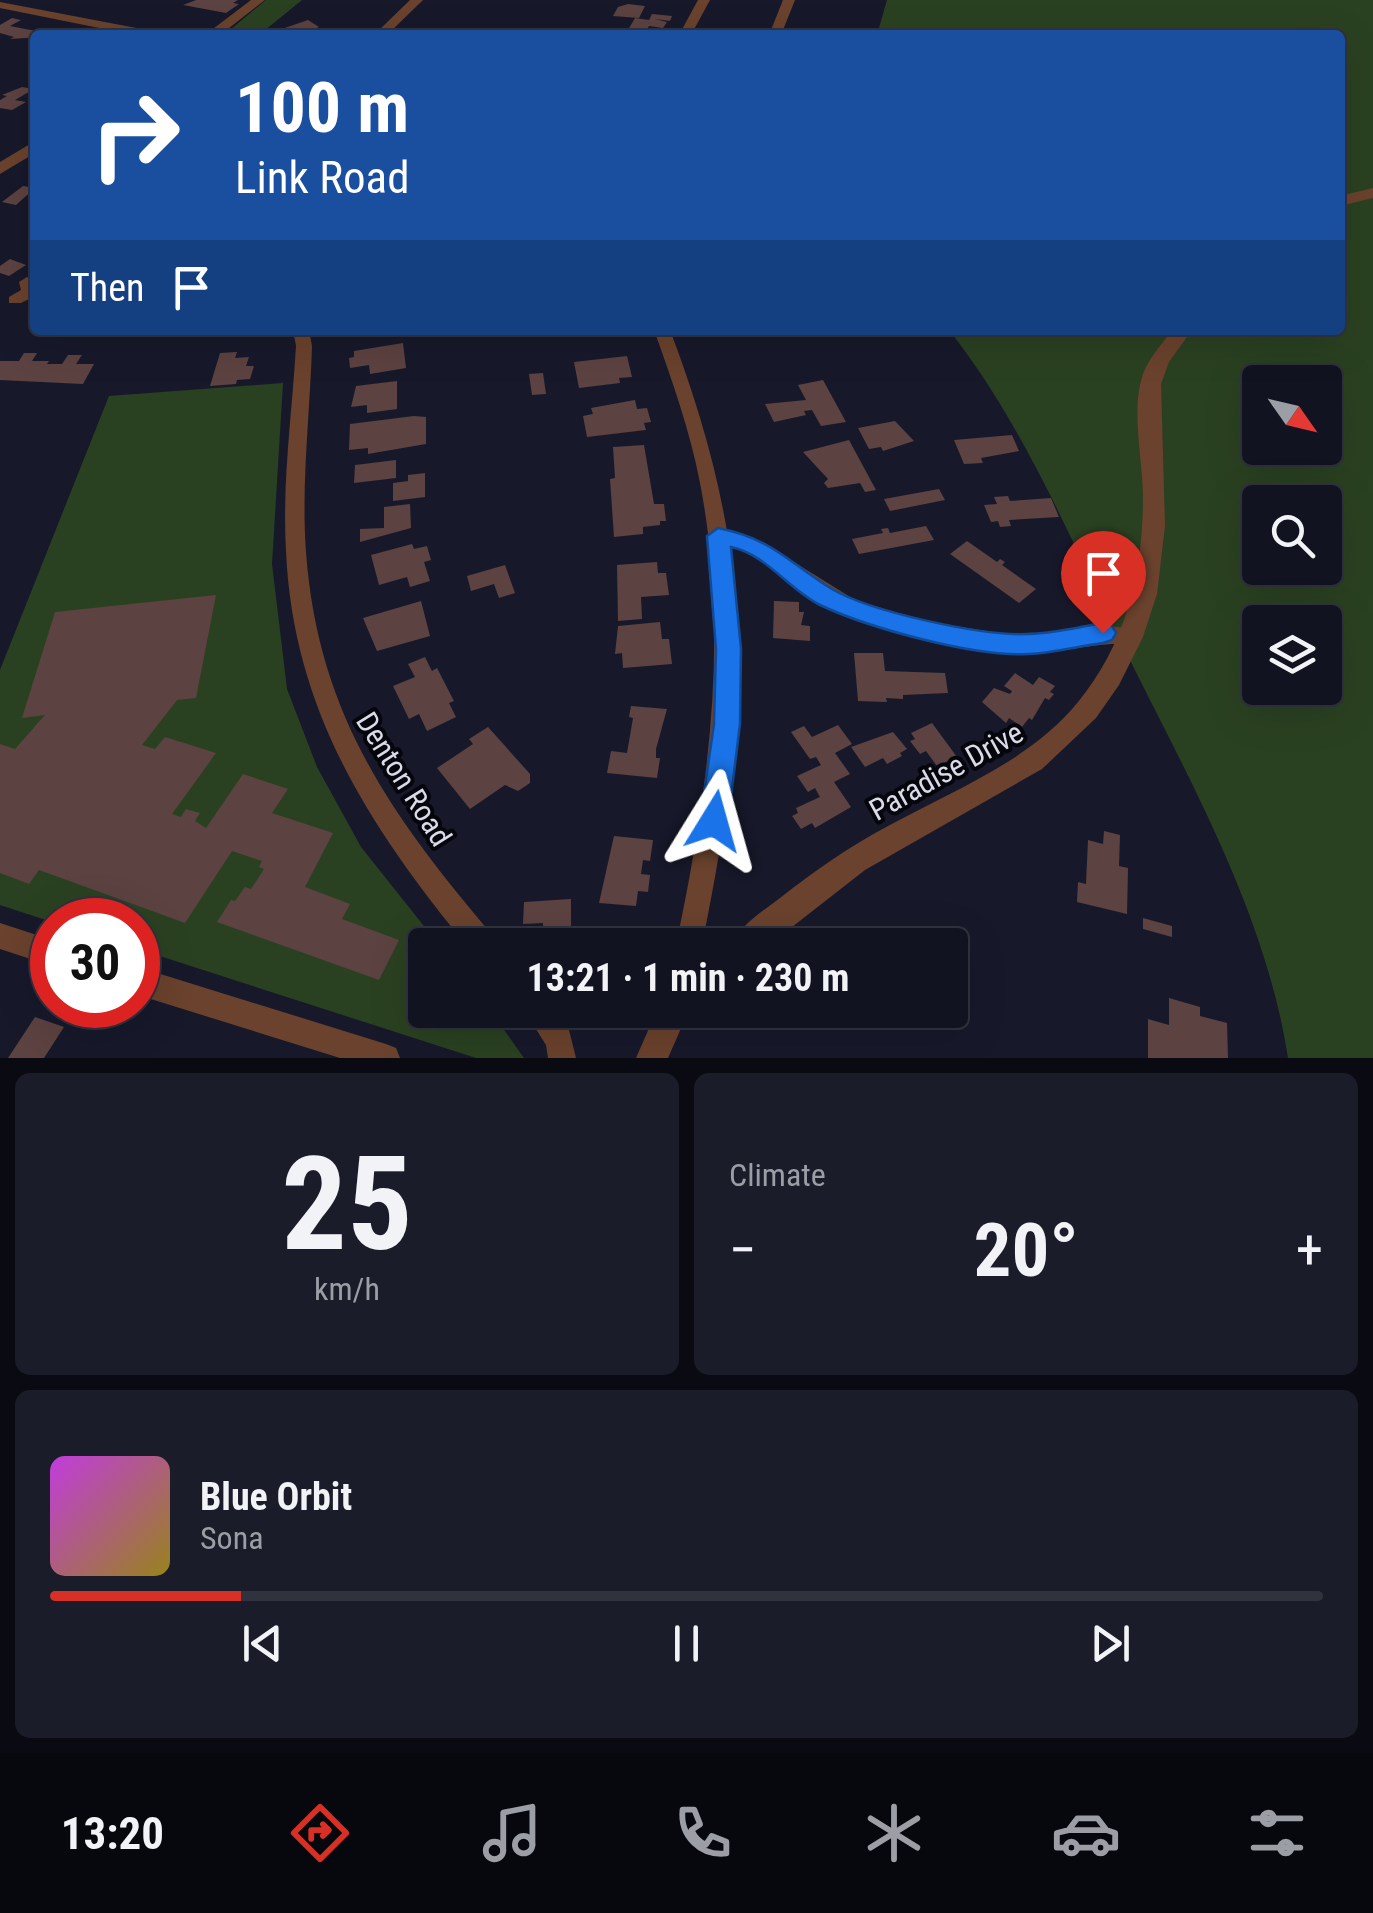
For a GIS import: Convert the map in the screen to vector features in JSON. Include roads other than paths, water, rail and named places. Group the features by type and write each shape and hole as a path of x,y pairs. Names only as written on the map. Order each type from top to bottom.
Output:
{"street":[{"path":"219,30 259,0"},
{"path":"385,30 417,0"},
{"path":"688,30 704,0"},
{"path":"777,30 789,0"},
{"path":"0,5 127,30"},
{"path":"0,168 30,149"},
{"path":"1345,201 1373,194"},
{"name":"Denton Road","path":"303,335 296,548 300,607 315,680 336,736 400,842 469,928"},
{"path":"664,335 692,406 718,536 728,649 727,724 708,858 693,928"},
{"name":"Paradise Drive","path":"768,928 836,872 892,838 1027,768 1059,743 1083,716 1132,635 1148,582 1153,540 1153,374 1180,335"},
{"path":"718,536 746,542 763,551 827,598 919,628 1028,644 1103,633 1132,635"},
{"path":"0,936 30,946"},
{"path":"160,987 386,1058"},
{"path":"551,1028 559,1040 562,1058"},
{"path":"652,1058 665,1028"}]}
